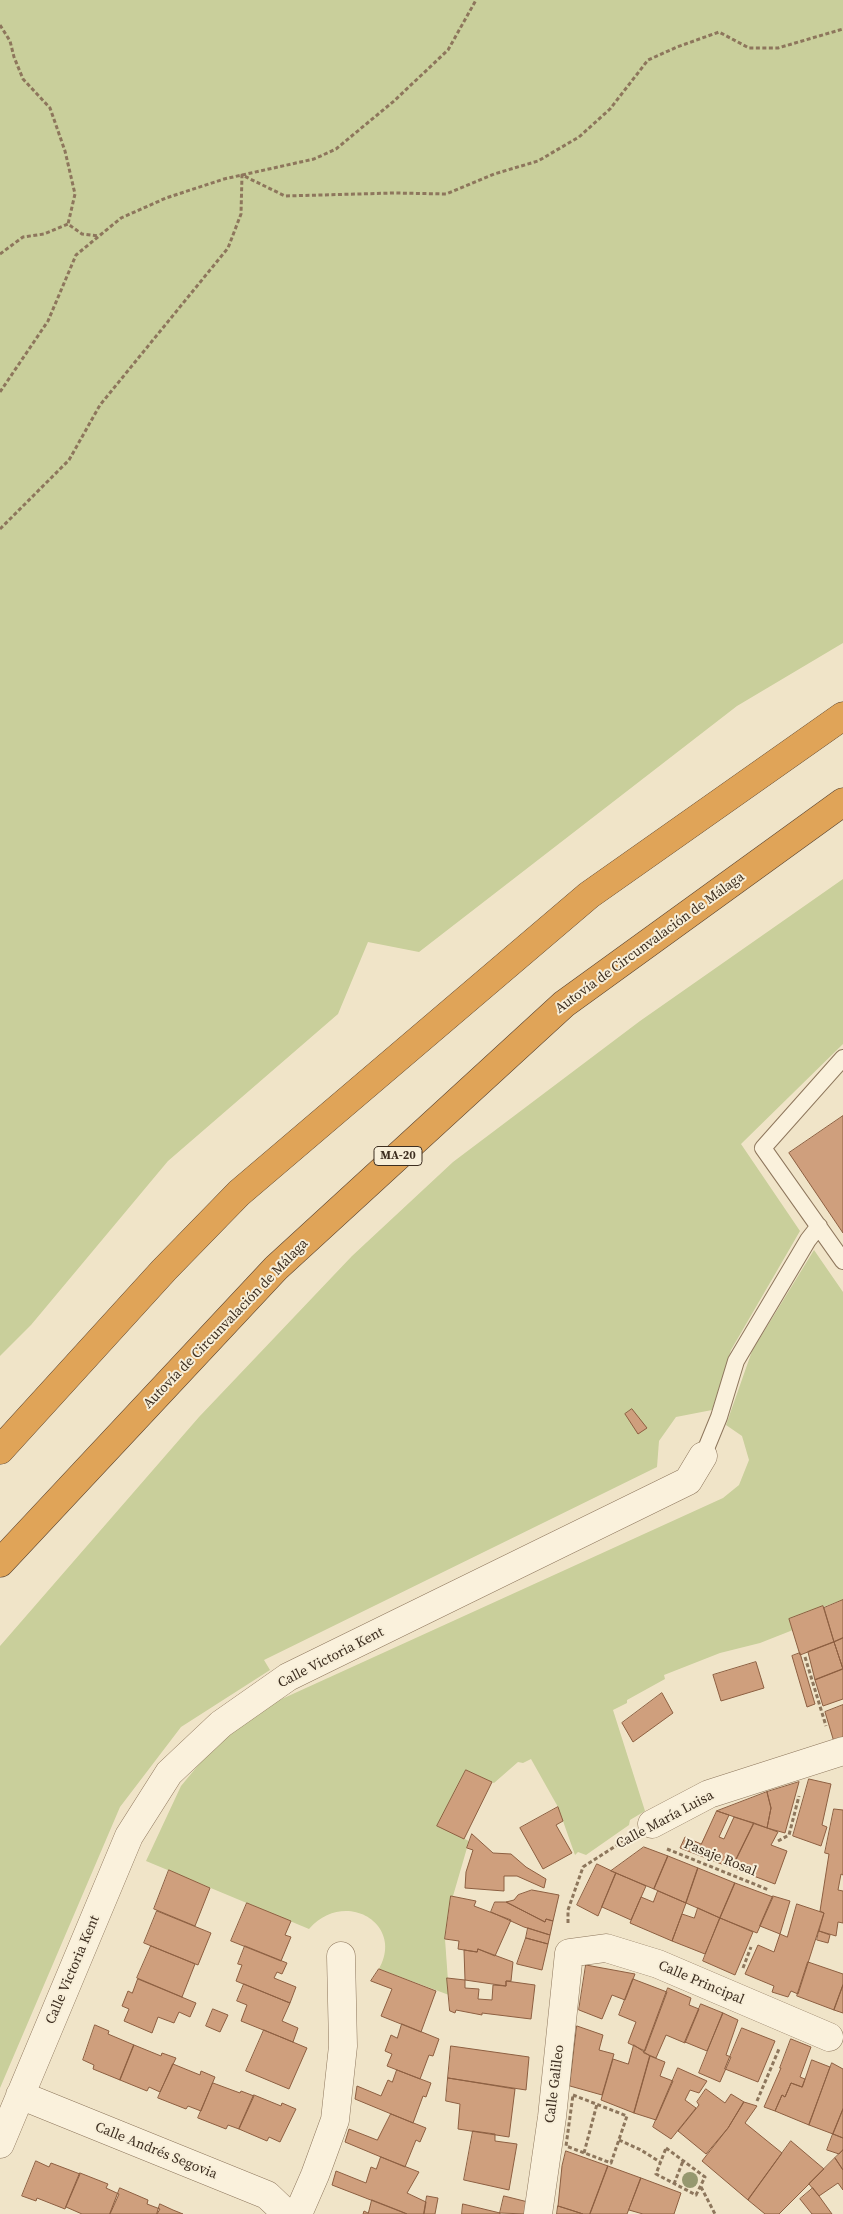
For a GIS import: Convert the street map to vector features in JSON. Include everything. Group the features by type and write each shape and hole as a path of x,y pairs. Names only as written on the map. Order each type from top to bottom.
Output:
{"highway":[{"path":"0,1450 164,1270 239,1194 589,895 843,716"},
{"name":"Autovía de Circunvalación de Málaga","path":"0,1563 276,1268 557,1011 843,802"}],"street":[{"name":"Calle Victoria Kent","path":"0,2144 129,1836 169,1774 221,1724 288,1677 688,1481 704,1456"},
{"name":"Calle María Luisa","path":"652,1824 709,1794 839,1752"},
{"name":"Calle Principal","path":"569,1941 615,1950 658,1964 829,2037"},
{"name":"Calle Galileo","path":"538,2214 552,2117 569,1941"},
{"path":"298,2214 315,2175 334,2120 343,2046 341,1956"},
{"name":"Calle Andrés Segovia","path":"20,2095 267,2196 287,2214"}],"lane":[{"path":"843,1058 764,1148 843,1261"},
{"path":"704,1456 719,1418 736,1361 808,1240 819,1226"}],"path":[{"path":"0,392 48,321 76,255 121,218 166,198 224,179 314,159 336,149 394,101 448,50 476,0"},
{"path":"0,25 10,41 23,80 50,108 62,142 76,194 68,224"},
{"path":"242,175 285,196 394,193 446,194 494,174 538,161 579,137 610,109 648,60 677,47 719,32 749,48 778,48 843,29"},
{"path":"0,529 69,460 100,405 228,248 241,214 242,175"},
{"path":"68,224 82,234 100,236"},
{"path":"0,254 23,237 44,234 68,224"},
{"path":"805,1657 839,1752"},
{"path":"778,1841 789,1835 808,1762"},
{"name":"Calle María Luisa","path":"569,1941 568,1910 584,1867 652,1824"},
{"name":"Pasaje Rosal","path":"664,1848 769,1890"},
{"path":"757,2101 791,2021"},
{"path":"584,2153 599,2105 627,2116 611,2163 588,2155"},
{"path":"619,2140 641,2150 660,2162"},
{"path":"666,2148 684,2161 705,2177 696,2195 656,2174 666,2148"},
{"path":"674,2184 684,2161"},
{"path":"700,2186 716,2214"}],"green space":[{"path":"0,0 843,0 843,643 737,706 419,952 368,942 338,1014 168,1161 31,1325 0,1356"},
{"path":"843,879 843,1044 741,1144 800,1231 731,1350 712,1410 676,1417 659,1441 657,1467 264,1660 270,1670 181,1727 120,1807 0,2088 0,1646 199,1417 352,1256 453,1162 640,1021"},
{"path":"814,1250 843,1292 843,1600 789,1619 793,1630 760,1643 720,1653 664,1675 665,1679 613,1710 645,1811 630,1820 629,1825 586,1855 578,1852 575,1855 558,1807 531,1759 523,1763 518,1762 494,1783 466,1770 438,1826 469,1841 453,1896 451,1896 445,1939 449,1995 379,1969 385,1953 384,1938 378,1926 367,1917 354,1912 339,1912 323,1917 309,1929 146,1861 181,1786 219,1740 273,1703 723,1498 739,1485 749,1460 742,1436 726,1425 752,1351"}],"building":[{"path":"843,1116 843,1233 789,1153"},
{"path":"632,1409 647,1428 638,1434 625,1414"},
{"path":"843,1600 843,1638 834,1642 824,1608"},
{"path":"823,1606 834,1642 800,1655 789,1619"},
{"path":"843,1638 843,1669 834,1642"},
{"path":"834,1642 843,1669 815,1680 808,1652"},
{"path":"800,1653 815,1704 807,1707 792,1656"},
{"path":"756,1662 764,1688 721,1701 713,1675"},
{"path":"843,1669 843,1699 823,1706 815,1680"},
{"path":"662,1693 673,1713 633,1742 622,1723"},
{"path":"843,1705 843,1739 834,1742 825,1712"},
{"path":"466,1770 492,1782 464,1839 437,1826"},
{"path":"809,1779 831,1784 822,1825 827,1827 821,1846 793,1836"},
{"path":"799,1782 785,1833 767,1828 771,1808 767,1792"},
{"path":"767,1792 771,1808 767,1828 717,1811"},
{"path":"558,1807 563,1821 556,1825 572,1853 543,1869 520,1828"},
{"path":"834,1809 843,1810 843,1875 841,1874 838,1890 843,1891 843,1923 838,1922 836,1936 819,1931 824,1913 820,1911 829,1854 825,1853"},
{"path":"717,1811 729,1815 719,1837 724,1839 734,1817 754,1823 732,1868 680,1848 685,1837 701,1844"},
{"path":"754,1823 778,1832 771,1845 787,1851 775,1884 732,1868"},
{"path":"472,1834 493,1853 511,1854 526,1867 546,1879 544,1888 517,1876 504,1876 504,1891 465,1888 466,1872 473,1850 467,1848"},
{"path":"644,1847 668,1856 654,1889 611,1871"},
{"path":"668,1856 698,1868 686,1903 654,1889"},
{"path":"597,1864 616,1873 598,1916 577,1905"},
{"path":"698,1868 735,1883 720,1918 686,1903"},
{"path":"169,1870 210,1888 195,1926 154,1909"},
{"path":"616,1873 646,1886 631,1920 602,1907"},
{"path":"735,1883 773,1897 757,1933 720,1918"},
{"path":"532,1890 559,1895 553,1921 546,1919 545,1922 506,1902 514,1900 518,1895"},
{"path":"658,1891 686,1903 672,1941 630,1923 641,1897 653,1902"},
{"path":"451,1896 476,1901 474,1906 511,1920 495,1956 478,1949 477,1952 458,1949 459,1941 445,1939"},
{"path":"773,1896 790,1901 780,1934 760,1926"},
{"path":"495,1902 506,1902 545,1922 546,1919 553,1921 550,1935 524,1927 491,1912"},
{"path":"247,1903 291,1921 285,1935 291,1937 281,1961 231,1941"},
{"path":"797,1904 824,1913 798,1994 791,1991 788,1997 772,1992 774,1986 745,1974 758,1945 774,1952 780,1934 787,1937"},
{"path":"698,1908 720,1918 705,1954 672,1941 682,1914 694,1918"},
{"path":"157,1911 211,1933 198,1965 144,1943"},
{"path":"720,1918 753,1932 735,1975 703,1961"},
{"path":"528,1928 550,1935 548,1944 526,1938"},
{"path":"819,1931 830,1935 828,1943 817,1940"},
{"path":"526,1938 548,1944 542,1970 517,1964"},
{"path":"151,1946 195,1964 182,1997 137,1978"},
{"path":"245,1946 287,1963 282,1974 277,1972 274,1978 296,1987 290,2003 236,1981 242,1965 238,1964"},
{"path":"478,1949 513,1962 511,1981 506,1981 506,1986 465,1980 464,1950 477,1952"},
{"path":"808,1962 843,1974 843,1985 834,2010 797,1996"},
{"path":"586,1965 635,1974 625,2000 612,1995 602,2019 579,2010"},
{"path":"379,1969 436,1991 421,2032 381,2016 392,1989 371,1981"},
{"path":"447,1978 465,1980 465,1988 479,1989 478,1999 492,2000 493,1985 506,1986 506,1981 535,1985 531,2019 482,2013 482,2015 456,2010 455,2013 450,2011"},
{"path":"138,1979 196,2003 190,2017 179,2012 174,2023 158,2017 152,2033 124,2021 129,2009 122,2006 128,1991 132,1993"},
{"path":"633,1979 667,1992 645,2051 628,2043 636,2022 619,2015"},
{"path":"244,1984 290,2003 282,2021 298,2028 293,2042 241,2021 247,2005 237,2001"},
{"path":"843,1985 843,2013 834,2010"},
{"path":"668,1988 691,1998 689,2005 699,2009 685,2043 666,2035 656,2058 644,2053"},
{"path":"701,2004 723,2013 707,2051 685,2042"},
{"path":"213,2009 228,2015 220,2032 206,2026"},
{"path":"723,2013 738,2020 726,2055 731,2057 720,2082 699,2073"},
{"path":"402,2024 439,2039 433,2056 429,2055 420,2079 387,2066 392,2054 385,2051 391,2035 397,2038"},
{"path":"95,2025 109,2031 108,2034 134,2045 120,2080 93,2069 94,2065 83,2060"},
{"path":"577,2026 603,2035 599,2050 614,2054 602,2095 570,2086"},
{"path":"742,2028 775,2041 758,2082 725,2069"},
{"path":"264,2030 307,2048 289,2089 246,2071"},
{"path":"791,2039 811,2047 800,2077 805,2079 802,2087 791,2083 785,2097 782,2095 775,2111 764,2107"},
{"path":"134,2045 161,2056 162,2053 176,2058 160,2092 149,2087 147,2091 120,2080"},
{"path":"634,2045 650,2056 634,2113 601,2100 613,2059 628,2064"},
{"path":"451,2046 529,2057 526,2090 448,2078"},
{"path":"650,2056 665,2062 660,2076 673,2081 656,2120 634,2113"},
{"path":"812,2060 830,2067 809,2125 775,2111 782,2095 785,2097 791,2083 802,2087"},
{"path":"832,2063 843,2069 843,2109 833,2134 809,2125"},
{"path":"173,2064 200,2075 201,2071 215,2077 201,2111 188,2106 186,2109 158,2098"},
{"path":"678,2068 707,2081 699,2093 690,2090 685,2100 696,2108 671,2139 653,2127"},
{"path":"397,2070 431,2083 426,2097 423,2096 413,2123 355,2099 357,2086 381,2096 388,2080 392,2082"},
{"path":"448,2078 515,2089 509,2137 458,2129 460,2104 446,2101"},
{"path":"213,2083 254,2096 239,2129 228,2125 226,2129 198,2118"},
{"path":"706,2089 725,2103 731,2094 744,2102 728,2128 706,2154 678,2131 699,2105 697,2102"},
{"path":"254,2095 281,2106 282,2103 296,2109 280,2142 269,2137 267,2141 239,2129"},
{"path":"744,2102 757,2106 745,2123 782,2153 748,2200 702,2161 728,2128"},
{"path":"843,2109 843,2138 833,2134"},
{"path":"391,2114 426,2128 420,2142 416,2140 405,2167 345,2142 349,2129 377,2140"},
{"path":"473,2131 495,2134 495,2141 517,2144 509,2190 464,2180"},
{"path":"833,2134 843,2138 843,2150 839,2154 827,2150"},
{"path":"791,2141 824,2169 779,2214 765,2214 748,2200"},
{"path":"843,2150 843,2170 835,2158"},
{"path":"566,2151 608,2166 590,2214 583,2214 558,2206 562,2166"},
{"path":"381,2157 419,2172 407,2193 426,2202 424,2214 407,2214 332,2185 336,2171 366,2183 371,2167 376,2169"},
{"path":"835,2158 843,2170 843,2190 838,2183 819,2196 809,2184"},
{"path":"36,2161 49,2167 51,2163 80,2174 65,2209 37,2198 36,2201 22,2196"},
{"path":"608,2166 641,2178 627,2214 590,2214"},
{"path":"80,2173 108,2184 106,2188 119,2194 110,2214 82,2214 66,2207"},
{"path":"641,2178 681,2193 674,2214 643,2214 629,2210"},
{"path":"120,2188 148,2200 147,2204 160,2209 157,2214 110,2214"},
{"path":"813,2188 832,2214 812,2214 800,2199"},
{"path":"427,2196 438,2198 435,2214 424,2214"},
{"path":"504,2196 528,2202 526,2214 500,2213"},
{"path":"372,2200 407,2214 363,2214 364,2211 368,2213"},
{"path":"160,2204 173,2210 183,2214 157,2214"},
{"path":"463,2204 500,2213 500,2214 462,2214"},
{"path":"558,2206 574,2211 583,2214 557,2214"}]}
